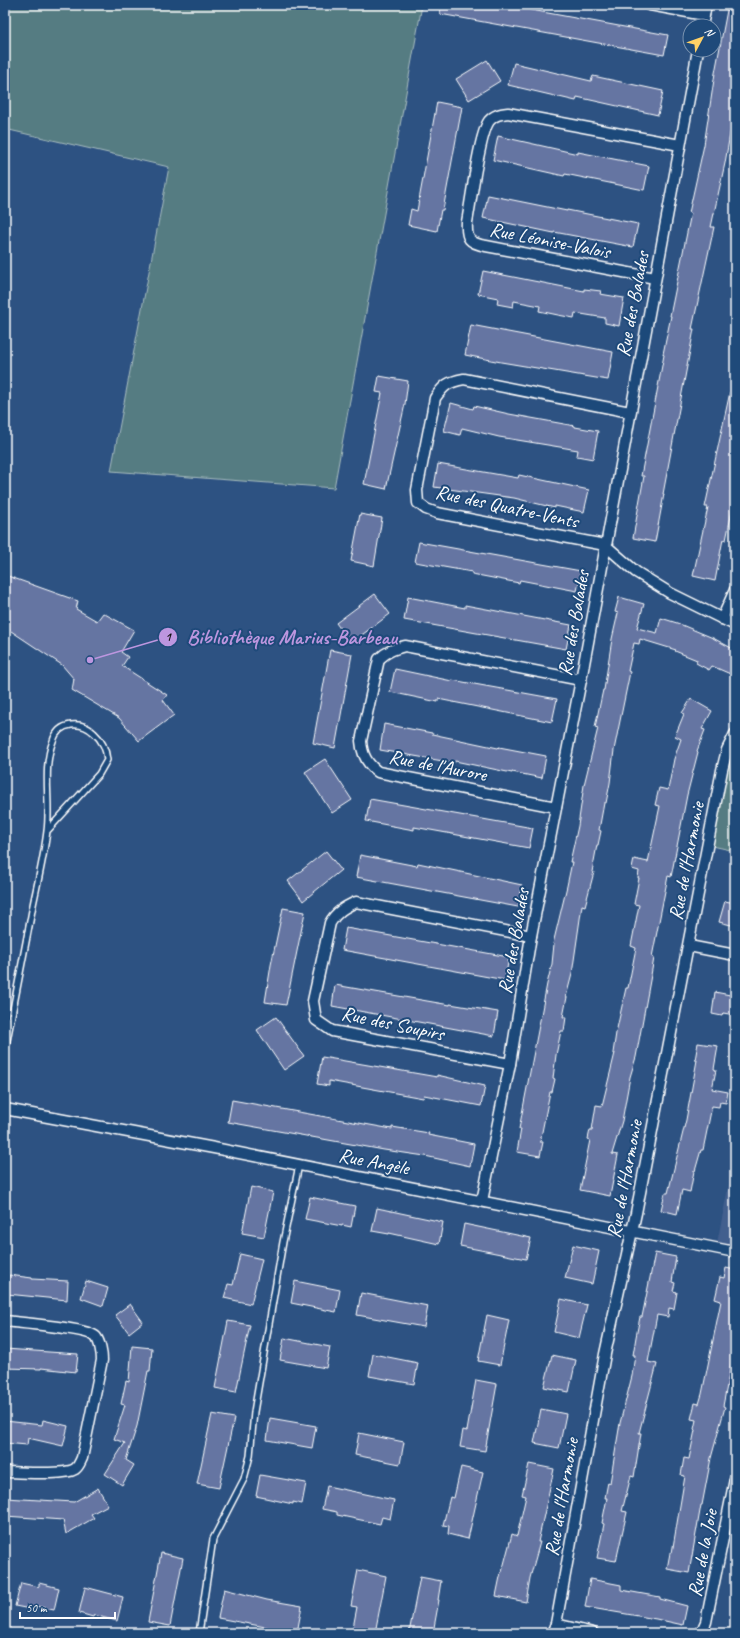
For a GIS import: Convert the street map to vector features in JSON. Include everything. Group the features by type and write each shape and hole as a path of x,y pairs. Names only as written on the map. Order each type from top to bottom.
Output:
{"street":[{"path":"650,5 705,10"},
{"name":"Rue des Balades","path":"482,1202 510,1064 531,936 581,680 696,58"},
{"name":"Rue Léonise-Valois","path":"655,278 486,246 472,242 467,234 468,222 482,138 490,120 497,115 508,113 680,145"},
{"name":"Rue des Quatre-Vents","path":"605,545 437,513 426,509 418,503 417,490 435,398 442,388 450,382 464,379 630,412"},
{"path":"605,545 636,572 670,593 735,626"},
{"path":"722,619 735,590"},
{"name":"Rue de l'Aurore","path":"556,807 378,772 369,765 362,750 361,741 379,659 391,649 405,646 581,680"},
{"name":"Rue de l'Harmonie","path":"554,1628 605,1354 632,1231 689,946 722,770 735,734"},
{"name":"Rue des Soupirs","path":"510,1064 332,1031 316,1020 313,1002 330,923 343,908 356,902 531,936"},
{"path":"689,946 735,955"},
{"name":"Rue Angèle","path":"5,1109 299,1165 735,1252"},
{"path":"5,1321 77,1330 92,1334 97,1337 102,1353 102,1360 82,1458 78,1466 63,1473 5,1472"},
{"name":"Rue de la Joie","path":"701,1633 706,1622 735,1479"},
{"path":"554,1628 593,1633"}],"lane":[{"path":"5,1051 48,830 49,761 53,740 56,735 66,726 78,724 86,727 98,737 104,745 107,760 99,774 48,830"},
{"path":"199,1633 213,1539 244,1479 250,1456 254,1412 282,1242 299,1165"}],"shaded area":[{"path":"735,1154 735,1252 716,1248"}],"green space":[{"path":"5,5 422,5 334,488 111,471 169,167 5,129"},
{"path":"735,734 735,851 708,845"}],"building":[{"path":"441,5 504,5 668,35 664,55 440,14"},
{"path":"728,5 735,5 735,105 725,163 711,227 714,227 692,329 694,329 655,542 633,538 644,476 641,476 670,316 691,213 689,213 704,145 718,58 722,58 722,36"},
{"path":"487,60 500,81 469,100 456,79"},
{"path":"514,63 591,81 593,76 663,91 658,115 577,97 576,101 508,85"},
{"path":"437,102 462,107 443,210 441,210 437,231 408,225 411,209 417,211"},
{"path":"498,136 578,154 578,152 649,166 644,190 565,174 564,176 493,160"},
{"path":"488,195 638,224 633,247 554,233 483,218"},
{"path":"483,271 584,291 584,289 601,291 600,294 624,298 619,326 605,323 605,318 575,313 574,318 539,311 540,306 514,301 513,307 497,304 498,298 478,294"},
{"path":"471,325 613,352 608,380 465,355"},
{"path":"379,376 408,381 405,404 386,489 364,484 382,393 376,392"},
{"path":"730,392 735,392 735,497 726,540 723,539 715,581 693,576 708,507 705,507"},
{"path":"451,403 473,409 474,406 598,431 593,459 577,456 578,450 499,437 462,428 460,435 444,431"},
{"path":"438,464 518,478 519,475 589,490 584,512 555,506 555,508 514,498 434,487"},
{"path":"360,514 382,518 374,566 351,561"},
{"path":"419,542 581,571 577,591 520,580 519,583 472,574 472,572 415,562"},
{"path":"5,575 78,601 76,609 97,621 103,613 134,630 121,652 128,657 122,666 167,695 163,700 174,715 139,741 119,718 72,690 74,679 62,665 5,627"},
{"path":"375,594 390,614 351,643 336,623"},
{"path":"408,597 465,608 465,605 571,625 566,649 404,620"},
{"path":"619,597 644,604 637,628 657,633 661,618 713,638 735,650 735,676 712,666 709,670 696,663 697,660 675,651 676,650 640,639 639,644 634,643 628,671 630,672 614,750 610,783 606,803 604,803 599,830 601,831 592,872 594,872 585,906 582,905 572,974 563,1017 566,1017 564,1031 561,1031 556,1055 553,1078 555,1079 552,1092 550,1092 540,1142 543,1142 540,1156 517,1152 521,1129 519,1129 552,964 553,944 572,862 570,862 578,826 584,785 598,728 595,727 604,690 612,639 618,613 615,612"},
{"path":"330,650 352,654 335,748 313,743"},
{"path":"395,669 452,681 557,699 552,722 438,699 438,702 390,692"},
{"path":"691,699 712,711 702,729 705,730 697,751 671,877 668,876 652,957 654,958 636,1057 630,1077 622,1121 612,1154 618,1155 610,1196 580,1190 590,1140 588,1139 590,1130 592,1130 596,1105 602,1106 615,1053 613,1053 616,1033 626,988 628,988 636,948 631,946 639,905 634,904 639,871 632,869 634,859 648,862 660,806 655,805 659,788 668,790 674,759 681,739 675,736 684,714 682,713"},
{"path":"384,724 498,748 546,756 542,778 455,761 454,763 380,750"},
{"path":"325,759 352,800 332,813 305,772"},
{"path":"370,799 533,828 529,848 414,827 414,830 366,821"},
{"path":"326,851 341,870 303,901 288,881"},
{"path":"360,855 417,866 418,863 522,885 518,907 356,877"},
{"path":"725,901 735,903 735,926 719,922"},
{"path":"283,908 305,912 286,1005 265,1002"},
{"path":"346,928 509,957 505,980 342,950"},
{"path":"335,985 498,1012 494,1036 332,1006"},
{"path":"715,992 735,996 735,1015 723,1013 722,1016 712,1014"},
{"path":"276,1017 304,1056 284,1070 257,1030"},
{"path":"698,1043 718,1046 714,1069 716,1070 712,1089 728,1092 726,1103 720,1102 719,1107 712,1106 703,1150 701,1150 694,1171 690,1192 682,1190 677,1214 661,1210 665,1193 668,1193 686,1120 697,1060 695,1060"},
{"path":"322,1057 437,1077 437,1075 485,1086 481,1106 424,1095 423,1098 329,1081 329,1086 317,1084"},
{"path":"232,1100 392,1129 392,1127 429,1133 428,1135 474,1144 470,1166 425,1156 228,1122"},
{"path":"251,1187 273,1192 264,1237 242,1233"},
{"path":"310,1197 355,1206 351,1227 305,1219"},
{"path":"377,1208 443,1222 439,1244 389,1233 372,1231"},
{"path":"464,1224 531,1238 526,1259 460,1246"},
{"path":"573,1245 599,1251 592,1284 565,1278"},
{"path":"655,1253 676,1257 672,1282 675,1283 673,1291 677,1292 674,1309 669,1308 668,1317 657,1315 648,1362 657,1364 639,1433 641,1433 634,1477 631,1476 622,1511 627,1512 616,1561 597,1558 604,1524 602,1523 607,1498 605,1498 608,1482 610,1483 620,1423 632,1376 636,1337 640,1317 642,1317"},
{"path":"240,1254 262,1259 251,1304 224,1298 228,1284 233,1285"},
{"path":"726,1268 735,1270 735,1300 732,1314 735,1314 735,1344 723,1406 725,1407 711,1458 689,1573 667,1569 670,1553 672,1553 685,1476 681,1475 684,1458 689,1459 695,1430 696,1420 691,1419 695,1403 699,1404 702,1394 721,1301 715,1299 720,1277 724,1278"},
{"path":"9,1275 32,1279 68,1281 67,1300 7,1294"},
{"path":"86,1281 108,1288 103,1306 81,1298"},
{"path":"295,1281 340,1290 336,1312 291,1303"},
{"path":"361,1293 428,1306 424,1327 357,1315"},
{"path":"561,1299 587,1305 579,1338 554,1332"},
{"path":"130,1304 143,1322 129,1333 115,1315"},
{"path":"487,1315 509,1320 500,1365 478,1361"},
{"path":"228,1321 250,1325 236,1392 215,1388"},
{"path":"284,1338 330,1347 326,1368 280,1360"},
{"path":"132,1346 152,1348 150,1371 148,1371 137,1426 126,1460 134,1465 122,1485 105,1474 125,1443 114,1439 125,1405 121,1404 126,1381 129,1382"},
{"path":"5,1349 78,1354 76,1372 41,1368 5,1368"},
{"path":"373,1354 418,1363 414,1384 369,1376"},
{"path":"552,1355 576,1360 569,1392 544,1387"},
{"path":"476,1380 497,1384 485,1451 460,1447 463,1430 467,1431"},
{"path":"541,1409 566,1414 559,1448 534,1443"},
{"path":"212,1414 234,1418 219,1488 197,1484"},
{"path":"270,1418 316,1426 312,1448 267,1440"},
{"path":"43,1420 68,1426 63,1446 28,1438 27,1445 5,1443 5,1421 42,1425"},
{"path":"359,1433 404,1442 400,1464 355,1455"},
{"path":"529,1464 554,1469 538,1542 540,1542 530,1578 526,1602 496,1596 512,1534 517,1536 526,1496 522,1495"},
{"path":"461,1467 483,1472 468,1539 448,1534 449,1526 443,1525 450,1497 454,1498"},
{"path":"260,1475 306,1483 302,1504 293,1502 293,1504 256,1496"},
{"path":"327,1486 394,1500 390,1519 382,1517 380,1524 337,1515 337,1512 322,1509"},
{"path":"98,1488 108,1505 91,1514 94,1518 66,1534 63,1520 5,1516 5,1498 74,1502"},
{"path":"161,1553 183,1558 170,1626 148,1622"},
{"path":"358,1570 386,1576 375,1633 352,1633 357,1607 351,1606"},
{"path":"420,1577 441,1581 433,1633 409,1633"},
{"path":"590,1579 621,1585 621,1590 660,1597 660,1599 687,1606 683,1625 585,1607"},
{"path":"21,1583 39,1587 39,1583 59,1588 54,1610 36,1606 35,1610 15,1606"},
{"path":"85,1587 123,1597 117,1621 79,1613"},
{"path":"224,1589 267,1600 302,1606 297,1633 218,1618"}],"place":[{"name":"Bibliothèque Marius-Barbeau","path":"90,660"}]}
